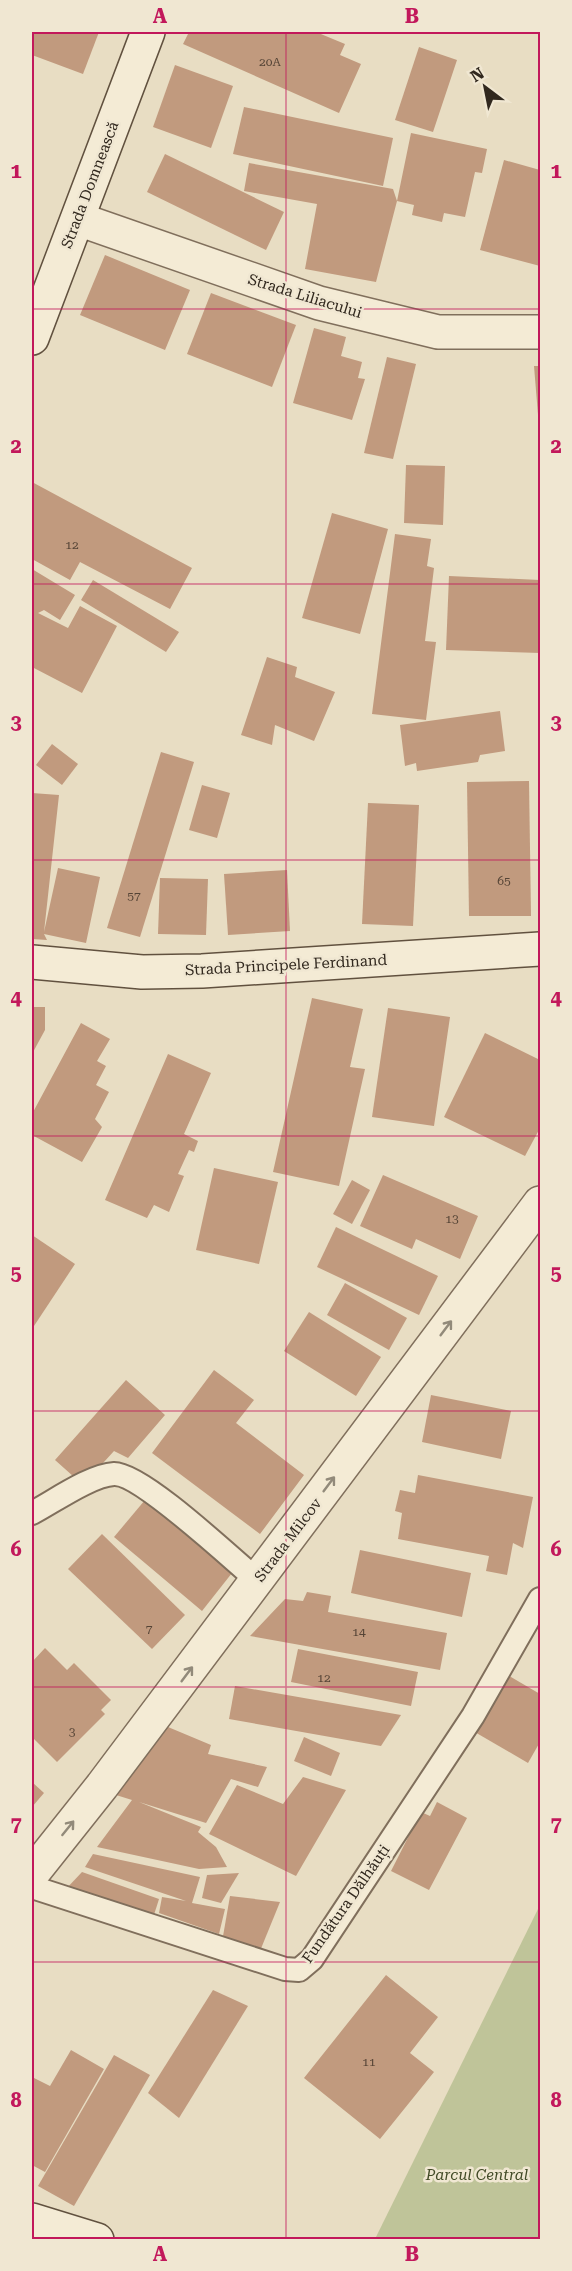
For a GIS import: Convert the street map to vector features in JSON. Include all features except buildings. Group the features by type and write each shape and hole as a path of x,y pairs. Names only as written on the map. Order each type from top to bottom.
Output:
{"street":[{"name":"Strada Domnească","path":"32,338 148,32"},
{"name":"Strada Liliacului","path":"78,219 340,308 438,332 540,332"},
{"name":"Strada Principele Ferdinand","path":"32,962 142,972 202,971 540,949"},
{"name":"Strada Milcov","path":"32,1874 102,1786 540,1203"},
{"path":"32,2220 96,2240"}],"lane":[{"path":"32,1513 103,1476 123,1475 172,1508 257,1580"},
{"name":"Fundătura Dălhăuți","path":"32,1887 285,1970 299,1970 312,1959 473,1716 540,1599"}],"green space":[{"name":"Parcul Central","path":"540,1905 540,2239 375,2239"}]}
